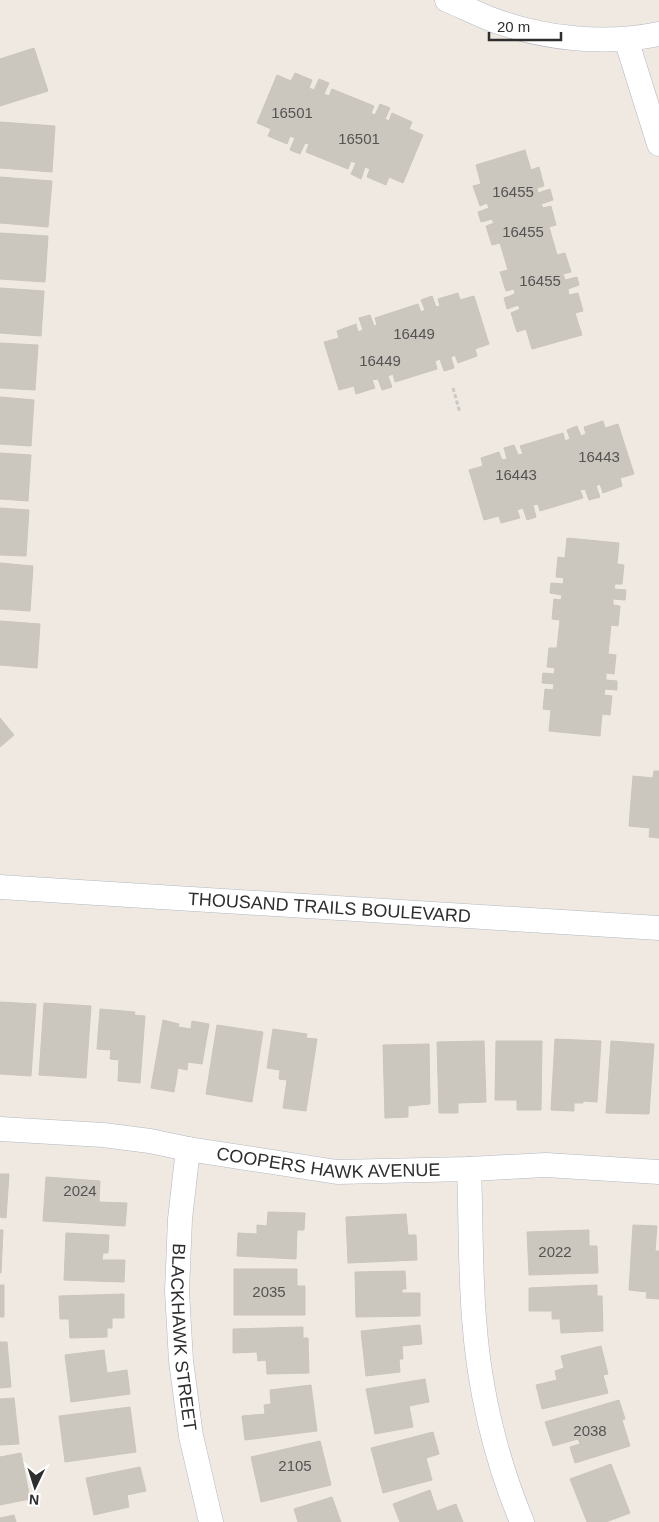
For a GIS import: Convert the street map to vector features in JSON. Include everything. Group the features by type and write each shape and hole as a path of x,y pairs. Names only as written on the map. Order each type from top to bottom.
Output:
{"street":[{"path":"446,0 492,20 549,35 586,39 626,39 659,34"},
{"path":"626,39 659,144"},
{"name":"THOUSAND TRAILS BOULEVARD","path":"0,888 659,928"},
{"name":"COOPERS HAWK AVENUE","path":"0,1129 102,1135 150,1141 188,1149 337,1172 554,1166 659,1172"},
{"name":"BLACKHAWK STREET","path":"188,1149 180,1220 177,1291 181,1361 191,1436 211,1522"},
{"path":"469,1169 474,1317 481,1382 501,1464 522,1522"}],"path":[{"path":"453,388 460,412"}],"building":[{"path":"34,48 48,91 0,106 0,59"},
{"path":"295,73 312,80 309,88 314,90 319,79 329,83 324,94 329,96 332,89 374,106 371,113 375,115 380,104 390,108 385,119 389,121 392,113 412,122 409,129 423,135 403,183 389,177 386,185 367,177 370,169 365,167 361,179 351,174 356,163 351,161 348,169 306,152 309,144 305,143 300,154 290,150 295,138 290,136 287,144 268,136 271,129 257,123 277,75 291,81"},
{"path":"0,122 55,126 52,172 0,168"},
{"path":"525,150 531,170 539,167 544,186 537,188 538,193 550,189 553,200 541,204 543,208 551,206 556,225 549,227 557,255 565,253 571,272 563,274 565,280 577,277 579,285 568,289 569,295 578,293 583,311 575,313 582,335 532,349 526,329 517,332 511,313 520,309 518,305 507,309 504,298 515,294 514,289 506,291 500,272 508,270 500,243 492,245 486,226 494,223 492,219 481,222 478,212 489,208 487,203 480,206 473,186 481,184 476,165"},
{"path":"0,177 52,181 48,227 0,223"},
{"path":"0,233 48,236 45,282 0,279"},
{"path":"0,288 44,291 41,336 0,333"},
{"path":"458,293 460,300 474,296 489,344 475,349 477,356 458,363 455,355 451,357 454,368 444,371 440,359 435,361 437,369 395,382 393,374 388,376 392,387 382,390 378,379 372,380 375,388 356,394 354,386 339,390 324,342 339,338 337,331 356,324 358,332 363,330 359,318 370,315 374,326 377,325 375,318 418,304 421,312 425,310 421,300 432,296 436,307 440,306 438,299"},
{"path":"0,343 38,345 35,390 0,388"},
{"path":"0,397 34,400 31,446 0,444"},
{"path":"603,421 605,428 618,424 634,474 620,478 622,486 603,493 600,484 596,486 600,497 589,500 585,489 580,490 583,498 540,511 538,504 533,505 536,517 527,520 523,508 517,510 520,518 501,523 499,516 484,520 469,470 483,466 481,458 499,452 502,460 507,459 504,448 514,445 518,455 523,454 520,446 563,433 565,441 570,439 567,430 577,426 581,436 586,434 584,427"},
{"path":"0,453 31,455 28,501 0,499"},
{"path":"0,508 29,510 26,556 0,555"},
{"path":"567,538 619,543 617,564 624,565 622,584 615,584 614,589 626,590 625,600 613,599 613,605 620,606 618,626 611,625 608,654 616,655 614,674 606,673 606,680 617,681 617,690 605,689 604,695 612,696 610,715 602,714 600,736 549,731 551,710 543,709 545,689 553,690 554,684 542,683 543,673 554,674 555,668 547,667 549,648 557,648 560,620 552,619 554,599 561,600 562,595 550,593 551,583 563,584 564,578 556,577 558,557 565,558"},
{"path":"0,563 33,566 30,611 0,609"},
{"path":"0,621 40,624 37,668 0,665"},
{"path":"0,718 14,735 0,747"},
{"path":"654,771 659,771 659,838 649,837 650,828 629,826 633,776 653,778"},
{"path":"0,1002 36,1004 31,1076 0,1074"},
{"path":"44,1003 91,1006 86,1078 39,1075"},
{"path":"100,1009 135,1012 134,1015 145,1016 140,1083 118,1081 119,1060 110,1059 111,1050 97,1049"},
{"path":"163,1020 179,1024 178,1027 191,1029 192,1021 209,1024 202,1064 188,1062 187,1070 178,1068 174,1092 151,1088"},
{"path":"217,1025 263,1032 252,1102 206,1094"},
{"path":"273,1029 307,1034 306,1038 317,1039 306,1111 283,1108 287,1080 279,1079 280,1070 267,1068"},
{"path":"555,1039 601,1041 597,1102 583,1101 583,1103 574,1103 574,1111 551,1110"},
{"path":"484,1041 486,1102 458,1103 458,1113 439,1113 437,1042"},
{"path":"496,1041 542,1041 541,1110 517,1110 517,1100 495,1100"},
{"path":"611,1041 654,1044 649,1114 606,1113"},
{"path":"429,1044 430,1104 408,1106 408,1117 385,1118 383,1045"},
{"path":"0,1174 9,1174 6,1218 0,1217"},
{"path":"46,1177 100,1181 99,1202 127,1203 125,1226 43,1221"},
{"path":"268,1212 305,1213 304,1230 297,1230 296,1259 237,1256 238,1233 257,1234 257,1225 267,1226"},
{"path":"406,1214 408,1235 416,1235 417,1260 348,1263 346,1217"},
{"path":"633,1225 657,1226 655,1251 659,1251 659,1299 646,1298 647,1292 629,1290"},
{"path":"0,1230 3,1230 1,1273 0,1273"},
{"path":"589,1230 589,1246 597,1246 598,1273 529,1275 527,1232"},
{"path":"66,1233 109,1235 108,1253 103,1253 102,1260 125,1260 124,1282 64,1280"},
{"path":"234,1269 297,1269 297,1286 305,1286 305,1315 234,1315"},
{"path":"405,1271 406,1289 402,1289 402,1293 420,1293 420,1316 356,1317 355,1272"},
{"path":"0,1285 4,1285 4,1317 0,1317"},
{"path":"597,1285 597,1296 602,1296 603,1331 561,1333 560,1319 552,1319 552,1311 529,1311 529,1288"},
{"path":"124,1294 124,1318 112,1318 112,1328 107,1328 107,1337 70,1338 69,1319 60,1319 59,1296"},
{"path":"420,1325 422,1344 402,1346 403,1359 399,1359 400,1372 366,1376 361,1331"},
{"path":"303,1327 303,1338 308,1338 309,1373 267,1374 266,1360 258,1361 257,1352 233,1353 233,1329"},
{"path":"0,1342 7,1342 11,1387 0,1388"},
{"path":"601,1346 608,1374 603,1375 608,1393 542,1409 536,1385 557,1380 555,1371 564,1368 561,1356"},
{"path":"104,1350 107,1373 127,1370 130,1394 71,1402 65,1355"},
{"path":"425,1379 429,1402 409,1406 413,1427 375,1434 366,1389"},
{"path":"311,1385 317,1431 245,1440 242,1416 265,1414 264,1405 271,1404 270,1390"},
{"path":"14,1398 19,1444 0,1445 0,1399"},
{"path":"619,1400 625,1419 622,1420 630,1446 575,1463 570,1447 580,1444 578,1439 553,1446 545,1422"},
{"path":"130,1407 136,1452 65,1462 59,1416"},
{"path":"433,1432 439,1454 426,1458 432,1480 383,1493 371,1448"},
{"path":"320,1441 331,1485 261,1502 251,1457"},
{"path":"21,1453 30,1499 0,1505 0,1457"},
{"path":"611,1464 630,1513 606,1522 587,1522 570,1479"},
{"path":"140,1467 146,1491 127,1495 129,1507 94,1515 86,1478"},
{"path":"430,1490 437,1511 456,1504 463,1522 400,1522 393,1504"},
{"path":"332,1497 341,1522 298,1522 294,1509"},
{"path":"14,1515 16,1522 0,1522 0,1518"}]}
